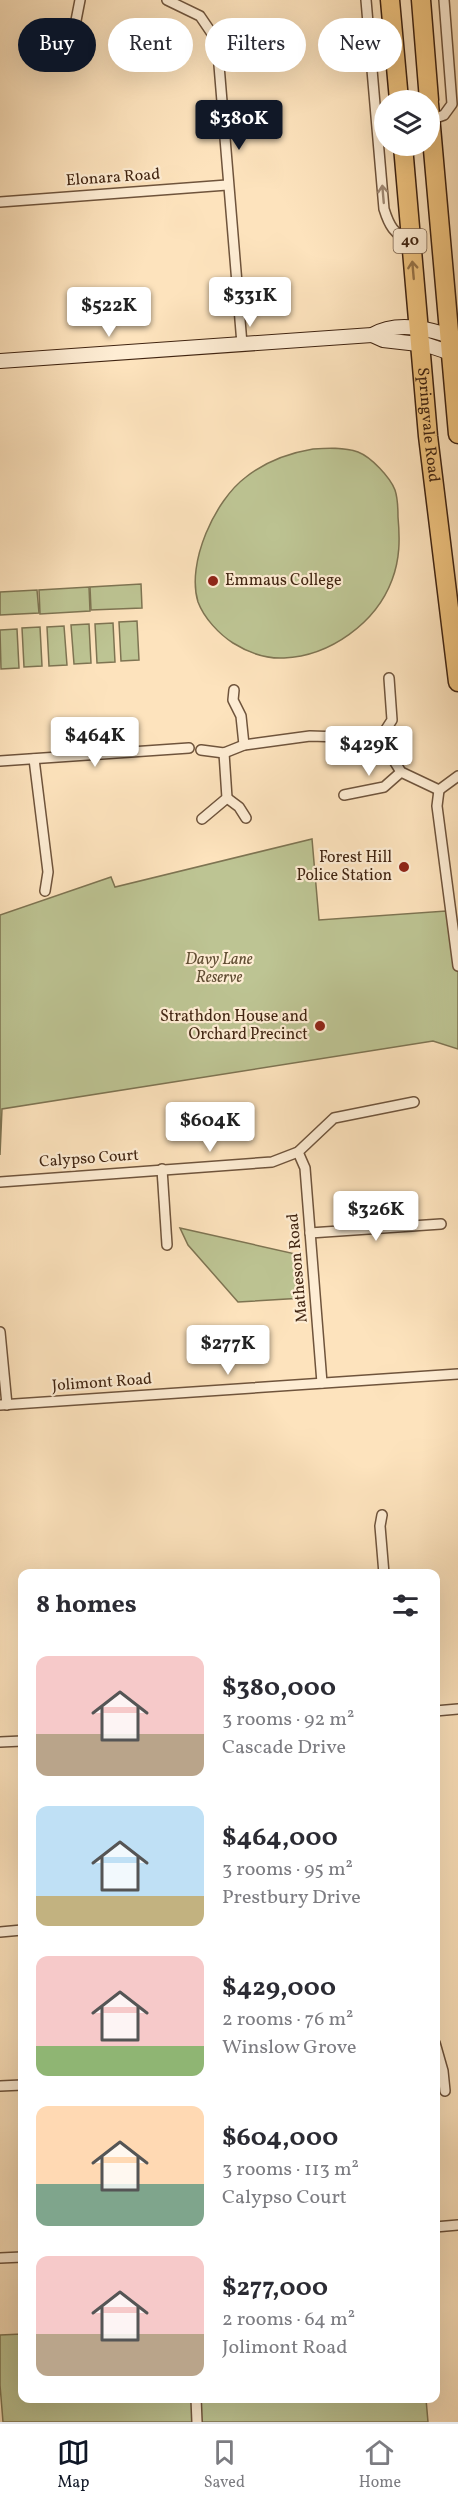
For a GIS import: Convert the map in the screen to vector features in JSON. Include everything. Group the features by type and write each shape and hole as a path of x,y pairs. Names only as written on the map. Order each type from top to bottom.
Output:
{"highway":[{"path":"390,0 398,90"},
{"name":"Springvale Road","path":"421,0 428,90"},
{"name":"Springvale Road","path":"404,156 432,475 458,681"},
{"name":"Springvale Road","path":"434,156 453,345 457,422"}],"main road":[{"path":"0,361 372,335 383,340 419,336 453,345"}],"street":[{"path":"76,18 80,0"},
{"path":"167,0 200,16 217,41 227,185 242,344"},
{"path":"366,0 384,209 397,234 410,240"},
{"path":"440,113 444,115 454,107 444,0"},
{"name":"Elonara Road","path":"0,202 227,185"},
{"path":"378,740 392,720 389,678"},
{"path":"234,690 233,700 241,716 244,745"},
{"path":"201,750 224,753 244,745 324,735 356,736 378,740 386,747 400,772 439,790"},
{"path":"0,761 189,748"},
{"path":"224,753 227,798 239,807 246,818"},
{"path":"34,759 48,872 45,891"},
{"path":"344,795 384,787 400,772"},
{"path":"458,776 439,790 437,806 458,966"},
{"path":"202,819 227,798"},
{"name":"Calypso Court","path":"0,1182 272,1162 298,1152 334,1118 414,1102"},
{"name":"Matheson Road","path":"298,1152 305,1168 322,1383"},
{"path":"162,1169 167,1245"},
{"path":"310,1233 441,1224"},
{"path":"0,1332 4,1405"},
{"name":"Jolimont Road","path":"4,1405 458,1374"},
{"path":"382,1515 380,1526 384,1569"},
{"path":"440,1711 458,1709"},
{"path":"0,1742 18,1741"},
{"path":"0,1932 18,1930"},
{"path":"440,2061 445,2091"},
{"path":"0,2086 18,2085"},
{"path":"440,2227 458,2225"},
{"path":"0,2258 18,2257"},
{"path":"196,2403 197,2422"}],"green space":[{"path":"313,449 353,450 374,463 389,479 395,490 398,504 397,564 385,596 375,610 363,623 334,644 301,656 277,658 257,655 228,639 204,614 198,602 195,586 200,551 214,516 235,487 246,477 278,459"},
{"path":"141,584 142,608 91,610 90,587"},
{"path":"89,587 90,611 40,614 39,590"},
{"path":"37,590 39,613 0,615 0,592"},
{"path":"137,621 139,660 121,661 119,622"},
{"path":"113,623 115,662 97,663 95,624"},
{"path":"89,624 91,663 74,664 71,625"},
{"path":"64,626 67,665 49,666 47,627"},
{"path":"40,627 42,666 24,667 22,628"},
{"path":"17,629 19,668 1,669 0,630"},
{"name":"Davy Lane Reserve","path":"312,839 319,920 446,911 458,970 458,1049 433,1041 2,1109 0,1155 0,915 111,877 115,887"},
{"path":"180,1228 300,1255 303,1298 238,1302 188,1245"},
{"path":"18,2334 18,2403 426,2403 428,2422 3,2422 0,2335"}],"place":[{"name":"Emmaus College","path":"213,581"},
{"name":"Forest Hill Police Station","path":"404,867"},
{"name":"Strathdon House and Orchard Precinct","path":"320,1026"}]}
